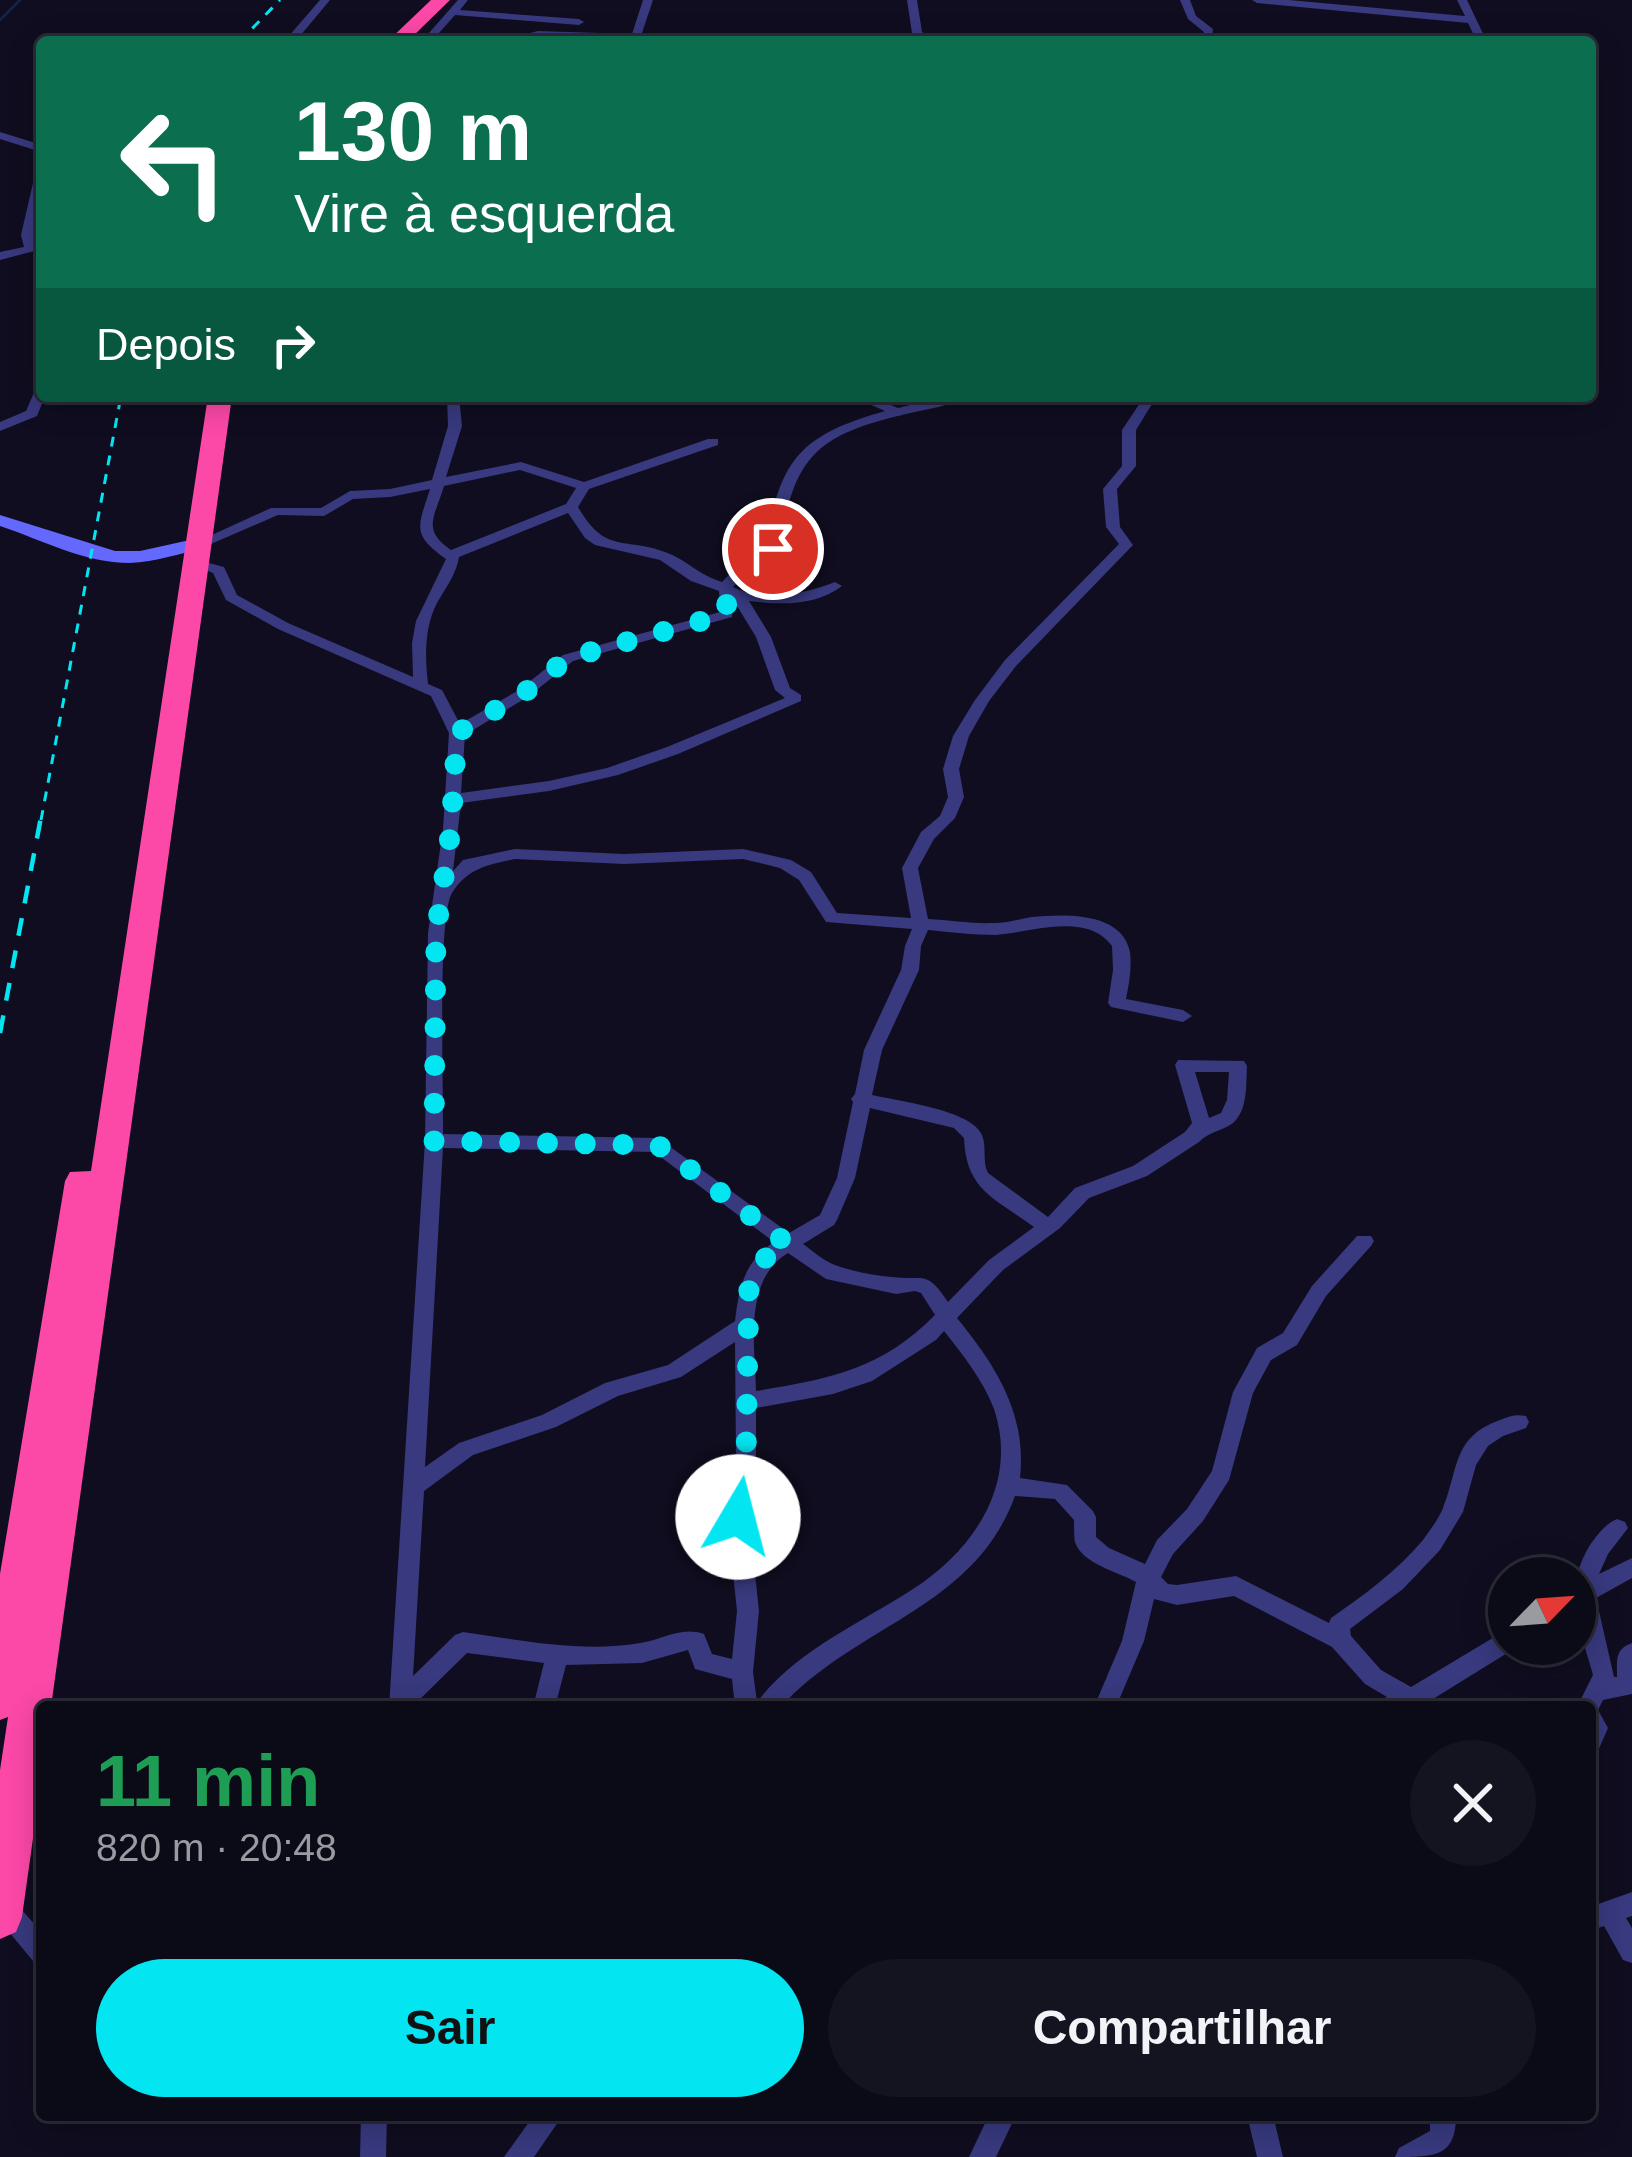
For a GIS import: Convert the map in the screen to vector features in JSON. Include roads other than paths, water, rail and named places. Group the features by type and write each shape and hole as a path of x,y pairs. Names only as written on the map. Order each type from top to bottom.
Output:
{"highway":[{"path":"404,36 447,6"},
{"path":"1,1908 219,402"},
{"path":"0,1701 139,818 174,694"}],"street":[{"path":"295,36 324,2 338,0"},
{"path":"430,36 447,6 463,0"},
{"path":"637,36 648,0"},
{"path":"912,0 917,33 922,36"},
{"path":"1185,0 1208,36"},
{"path":"1257,0 1472,20"},
{"path":"1462,0 1479,36"},
{"path":"447,6 585,22 578,33"},
{"path":"518,36 613,36"},
{"path":"0,135 36,147"},
{"path":"0,256 36,246 27,235 36,196"},
{"path":"0,427 32,413 36,402"},
{"path":"421,684 417,663 427,607 448,578 453,558 429,541 425,527 454,426 453,402"},
{"path":"872,402 892,410"},
{"path":"457,733 524,693 568,658 727,614 731,592 751,560 773,549 776,511 794,465 815,442 892,410 932,402"},
{"path":"745,1701 742,1672 748,1611 738,1517 746,1460 749,1283 767,1256 827,1220 847,1178 873,1050 910,970 920,921 910,868 927,836 947,818 956,797 948,781 955,740 1043,625 1126,545 1113,527 1110,488 1129,466 1129,430 1146,402"},
{"path":"196,554 276,511 324,512 350,495 390,493 521,466 584,486 713,442"},
{"path":"450,556 571,508 584,486"},
{"path":"571,508 584,535 597,542 668,558 694,578 731,592 762,599 821,596 835,586"},
{"path":"0,520 115,556 141,556 176,544 219,570 231,597 283,626 437,693 457,733 436,933 434,1141 400,1701"},
{"path":"774,536 795,533"},
{"path":"453,799 515,793 538,784 575,782 635,767 796,698 783,690 775,656 762,643 752,615 731,592"},
{"path":"442,895 469,864 515,854 624,859 743,854 785,864 805,876 832,918 998,928 1020,928 1035,920 1106,924 1114,932 1122,960 1117,1003 1183,1016"},
{"path":"860,1099 960,1123 973,1136 974,1163 981,1178 1048,1227"},
{"path":"746,1401 778,1398 866,1375 929,1334 996,1264 1048,1227 1090,1187 1140,1171 1195,1132"},
{"path":"434,1141 658,1145 826,1271 928,1288 976,1357 1010,1427 1012,1472 977,1550 927,1592 856,1632 787,1682 771,1701"},
{"path":"1108,1701 1133,1641 1148,1579 1165,1547 1195,1515 1222,1474 1243,1392 1264,1354 1290,1339 1319,1291 1364,1241"},
{"path":"416,1485 466,1449 550,1421 612,1389 674,1371 745,1325"},
{"path":"1340,1640 1339,1625 1422,1558 1448,1524 1476,1441 1494,1428 1519,1422"},
{"path":"1007,1486 1060,1491 1085,1517 1085,1540 1162,1592 1177,1595 1236,1586 1340,1640 1373,1677 1418,1701"},
{"path":"1594,1557 1616,1528"},
{"path":"1596,1587 1632,1567"},
{"path":"405,1701 463,1642 558,1653 644,1653 682,1639 695,1641 703,1662 742,1672"},
{"path":"1591,1699 1604,1675 1596,1651"},
{"path":"546,1701 558,1653"},
{"path":"1591,1699 1629,1685 1628,1655 1632,1653"},
{"path":"1421,1701 1488,1655"},
{"path":"1,1908 36,1946"},
{"path":"1611,1912 1632,1951"},
{"path":"373,2157 374,2121"},
{"path":"517,2157 545,2121"},
{"path":"982,2157 1001,2121"},
{"path":"1261,2121 1270,2157"},
{"path":"1408,2157 1443,2138 1443,2121"}],"waterway":[{"path":"0,20 20,0"}],"railway":[{"path":"245,36 280,0"},
{"path":"41,820 120,402"},
{"path":"0,1033 41,817"}]}
